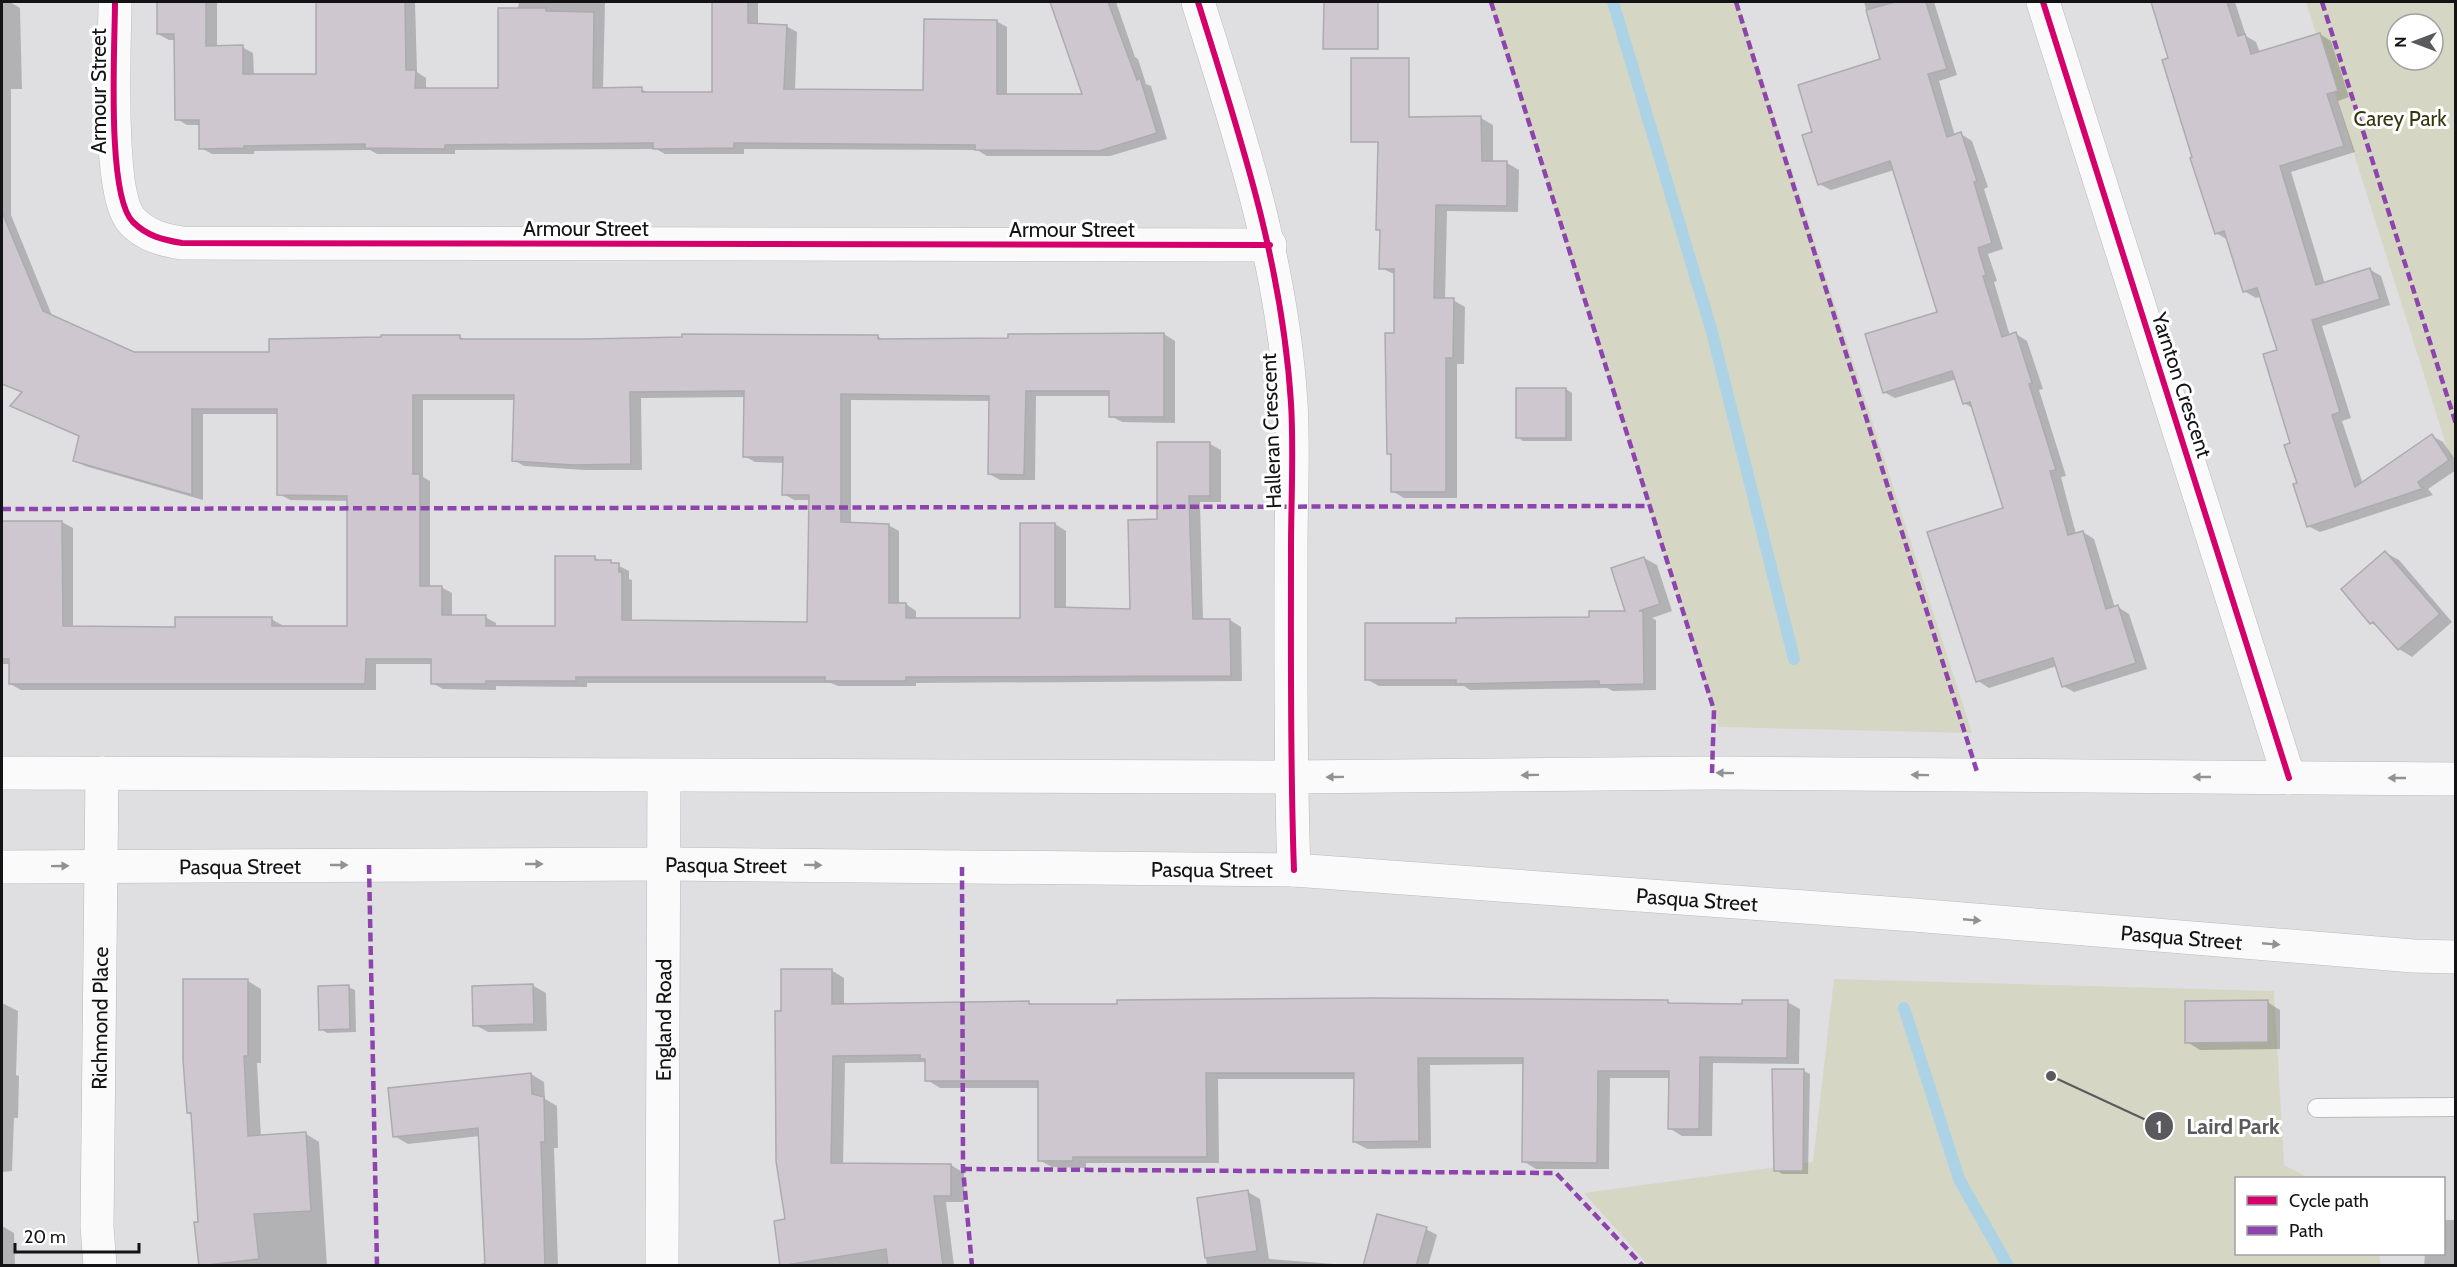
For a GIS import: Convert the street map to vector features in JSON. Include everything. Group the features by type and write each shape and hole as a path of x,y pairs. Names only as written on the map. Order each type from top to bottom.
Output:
{"main road":[{"name":"Armour Street","path":"115,2 115,165 119,195 131,221 155,238 194,243 1270,245"},
{"name":"Halleran Crescent","path":"1198,2 1250,165 1270,245 1291,404 1291,777 1294,870"},
{"name":"Yarnton Crescent","path":"2043,2 2289,778"},
{"path":"2,773 1291,777 1712,773 2456,779"},
{"name":"Richmond Place","path":"100,1266 97,1227 102,773"},
{"name":"England Road","path":"662,1266 664,776"},
{"name":"Pasqua Street","path":"2,867 663,864 1294,870 1914,915 2413,956 2456,957"}],"lane":[{"path":"2317,1108 2456,1107"}],"green space":[{"path":"1489,2 1738,2 1972,733 1719,727"},
{"name":"Carey Park","path":"2306,2 2455,2 2455,459 2450,457"},
{"path":"1834,979 2274,991 2284,1165 2307,1177 2235,1177 2235,1255 2379,1255 2381,1265 1648,1265 1584,1193 1813,1162"}],"building":[{"path":"157,2 206,2 206,46 243,45 243,74 316,74 316,2 405,2 406,70 416,70 415,88 498,88 498,8 546,8 546,11 594,12 593,88 642,87 642,92 712,92 712,2 748,2 748,23 787,25 784,89 923,90 924,19 997,20 997,94 1082,94 1050,2 1108,2 1137,80 1140,78 1157,133 1099,151 975,150 975,145 734,143 734,148 653,149 653,143 445,145 445,149 365,148 365,144 199,149 199,120 175,120 174,34 157,34"},
{"path":"1324,2 1378,2 1378,49 1323,49"},
{"path":"1895,2 1926,2 1947,69 1928,74 1947,137 1961,132 1977,181 1974,182 1992,243 1978,248 1986,275 1983,276 2002,337 2016,332 2032,383 2029,384 2056,470 2050,471 2068,535 2083,531 2106,609 2118,605 2136,663 2062,687 2053,658 1976,682 1927,532 2003,508 1970,402 1963,404 1952,371 1883,393 1865,334 1937,312 1890,161 1818,185 1802,135 1812,132 1798,85 1880,59 1866,10"},
{"path":"2151,2 2227,2 2238,36 2245,34 2251,54 2320,33 2338,91 2327,94 2344,146 2280,166 2316,285 2370,268 2380,299 2312,320 2340,412 2332,415 2355,487 2432,434 2449,460 2418,482 2422,489 2307,527 2293,484 2297,483 2284,445 2290,443 2263,354 2277,350 2257,288 2243,292 2224,231 2215,234 2162,60 2168,58"},
{"path":"1351,58 1409,58 1409,117 1481,116 1482,161 1507,161 1507,206 1436,205 1434,298 1454,298 1453,358 1446,358 1446,492 1391,492 1391,454 1387,454 1385,333 1394,333 1394,269 1379,269 1380,230 1376,230 1378,142 1351,142"},
{"path":"2,212 43,311 134,352 269,352 269,339 381,337 381,335 460,335 460,339 586,339 682,337 682,334 878,335 878,339 1008,338 1008,334 1164,333 1164,417 1109,417 1109,391 1026,391 1024,475 988,474 989,396 841,394 841,522 889,524 889,603 906,603 906,618 1020,618 1020,523 1055,523 1055,607 1130,609 1128,520 1157,519 1157,442 1210,442 1210,496 1189,496 1193,619 1230,619 1231,676 906,677 906,681 825,681 825,677 576,677 576,681 486,681 486,684 431,684 431,659 366,659 365,684 9,684 9,659 2,659 2,521 62,521 63,626 175,627 175,617 272,617 272,626 347,626 347,496 277,495 277,409 192,409 192,495 73,461 79,436 10,406 22,392 2,384","holes":["744,391 743,457 783,457 782,495 809,495 807,622 622,620 622,572 619,572 619,563 611,563 611,560 595,560 595,556 555,556 555,626 486,626 486,615 442,615 442,586 420,586 420,474 413,474 413,395 514,395 512,461 573,465 631,464 630,392"]},
{"path":"1516,388 1566,388 1566,438 1516,438"},
{"path":"2385,551 2440,614 2398,650 2373,622 2370,624 2341,589"},
{"path":"1644,557 1660,604 1639,611 1643,611 1644,684 1599,685 1599,681 1456,684 1456,680 1365,680 1365,623 1456,623 1456,618 1589,617 1589,611 1625,611 1611,568"},
{"path":"781,969 832,969 832,1004 1029,1001 1029,1004 1117,1004 1117,1000 1373,998 1668,1000 1668,1003 1742,1004 1742,1000 1788,1000 1787,1058 1700,1057 1699,1129 1668,1129 1669,1071 1598,1071 1597,1163 1522,1162 1523,1058 1418,1058 1419,1141 1353,1142 1354,1073 1206,1073 1207,1157 1073,1157 1073,1161 1038,1161 1038,1081 925,1081 925,1059 920,1059 920,1055 833,1056 831,1163 951,1164 951,1196 934,1196 943,1266 888,1266 886,1249 780,1266 774,1221 785,1219 776,1161 775,1011 781,1011"},
{"path":"183,979 248,979 248,1056 244,1056 248,1136 306,1132 311,1211 254,1214 259,1259 199,1266 194,1222 198,1222 191,1113 187,1113 183,1060"},
{"path":"533,984 534,1024 473,1026 472,986"},
{"path":"349,985 350,1029 319,1030 318,986"},
{"path":"2268,1000 2268,1042 2185,1043 2185,1001"},
{"path":"1772,1069 1804,1069 1803,1171 1774,1171"},
{"path":"531,1073 532,1094 544,1097 545,1142 541,1142 545,1266 485,1266 478,1128 393,1137 388,1088"},
{"path":"1248,1190 1257,1251 1205,1258 1197,1198"},
{"path":"1377,1214 1427,1227 1416,1266 1363,1266"}],"waterway":[{"path":"1613,2 1712,332 1794,659"},
{"path":"1904,1008 1959,1179 2008,1266"}],"marked path":[{"path":"1491,2 1714,710 1712,773"},
{"path":"1736,2 1978,775"},
{"path":"2322,2 2456,424"},
{"path":"2,509 1649,506"},
{"path":"369,865 377,1266"},
{"path":"962,867 963,1169 972,1266"},
{"path":"963,1169 1556,1173 1643,1266"}],"cycle path":[{"path":"115,2 115,152 124,207 138,227 156,237 182,243 1270,245"},
{"path":"1198,2 1244,150 1257,200 1279,299 1286,350 1292,439 1291,709 1294,870"},
{"path":"2043,2 2289,778"}],"place":[{"name":"Laird Park","path":"2051,1076"}]}
